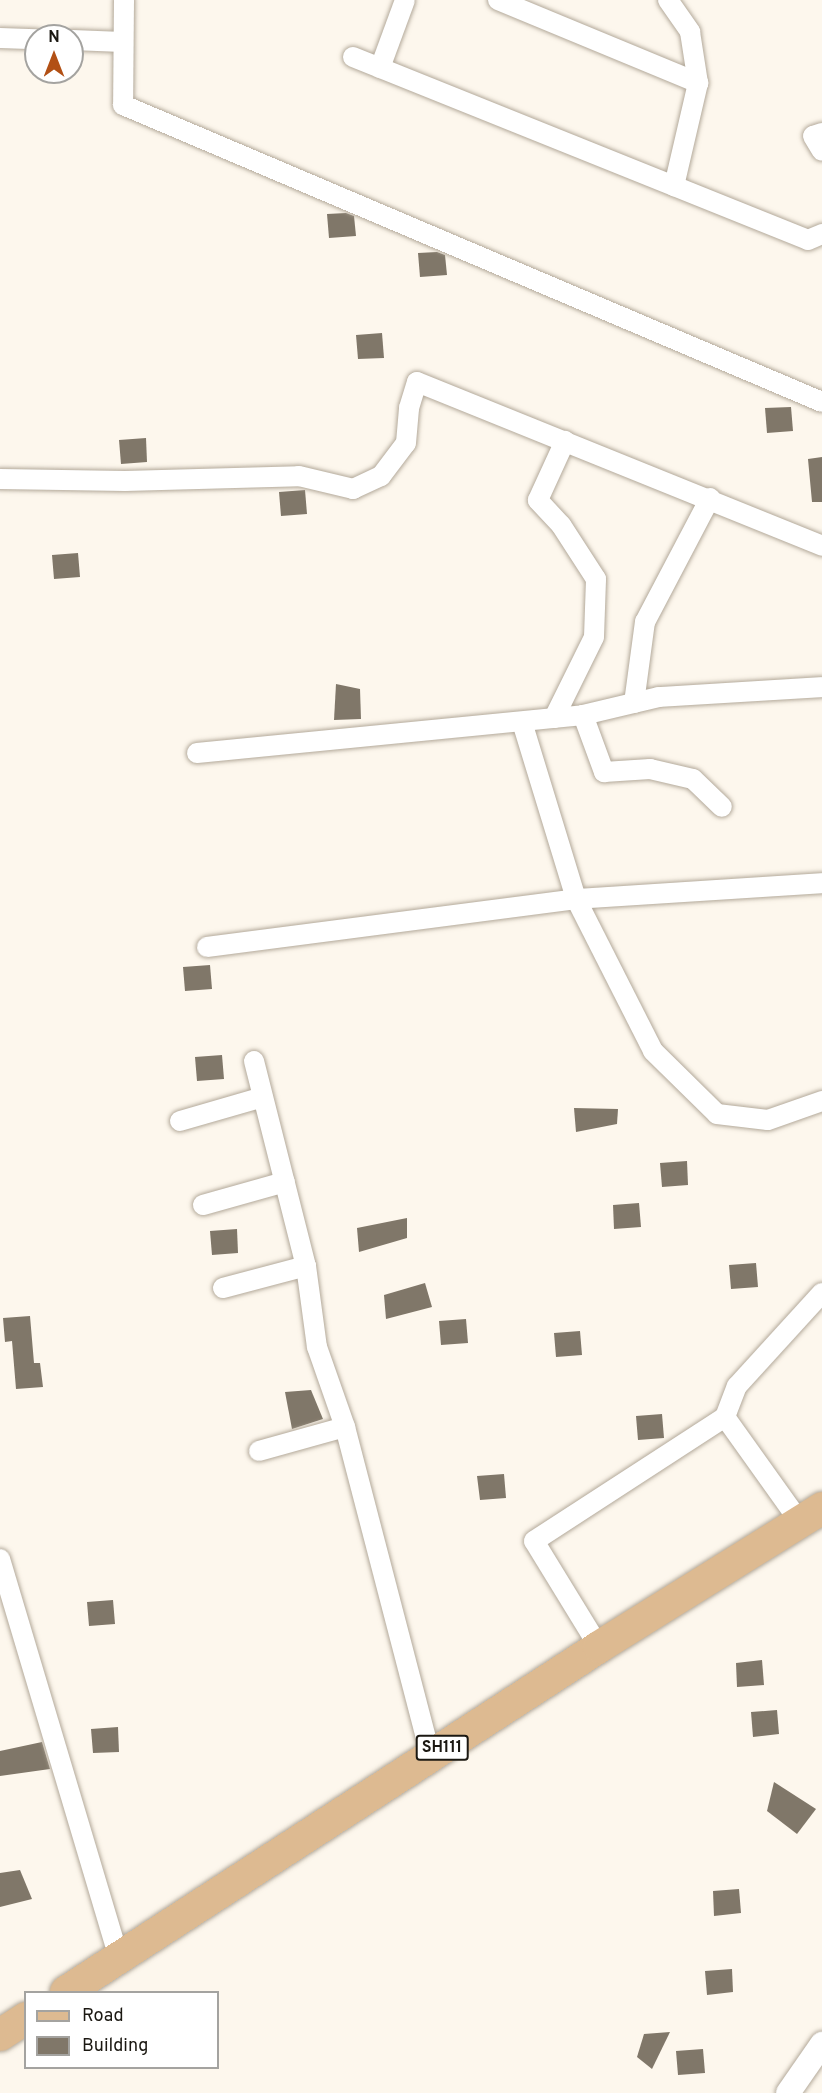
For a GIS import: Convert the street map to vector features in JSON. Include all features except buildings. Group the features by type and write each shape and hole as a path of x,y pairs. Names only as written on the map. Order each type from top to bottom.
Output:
{"main road":[{"name":"SH111","path":"68,1991 599,1647 811,1515"},
{"path":"0,2035 24,2019"}],"street":[{"path":"124,0 123,105 822,402"},
{"path":"380,68 405,0"},
{"path":"498,0 698,82"},
{"path":"668,0 690,32 698,82 674,186"},
{"path":"0,38 24,39"},
{"path":"84,40 123,42"},
{"path":"353,57 808,240 822,234"},
{"path":"822,133 813,136 822,151"},
{"path":"0,479 125,481 299,476 353,489 381,476 406,443 409,408 417,382 710,498 822,546"},
{"path":"554,718 594,637 596,579 561,525 537,500 565,441"},
{"path":"634,703 645,622 710,498"},
{"path":"197,753 583,715 659,697 822,687"},
{"path":"583,715 604,772 650,769 693,779 722,807"},
{"path":"522,722 576,899 653,1051 717,1114 768,1120 822,1101"},
{"path":"207,947 576,899 822,883"},
{"path":"254,1061 306,1266 317,1347 345,1427 430,1756"},
{"path":"180,1121 263,1097"},
{"path":"203,1205 285,1182"},
{"path":"223,1288 306,1266"},
{"path":"599,1647 534,1541 725,1417 737,1386 822,1293"},
{"path":"725,1417 811,1515"},
{"path":"259,1451 345,1427"},
{"path":"0,1559 119,1958"},
{"path":"788,2093 822,2044"}]}
